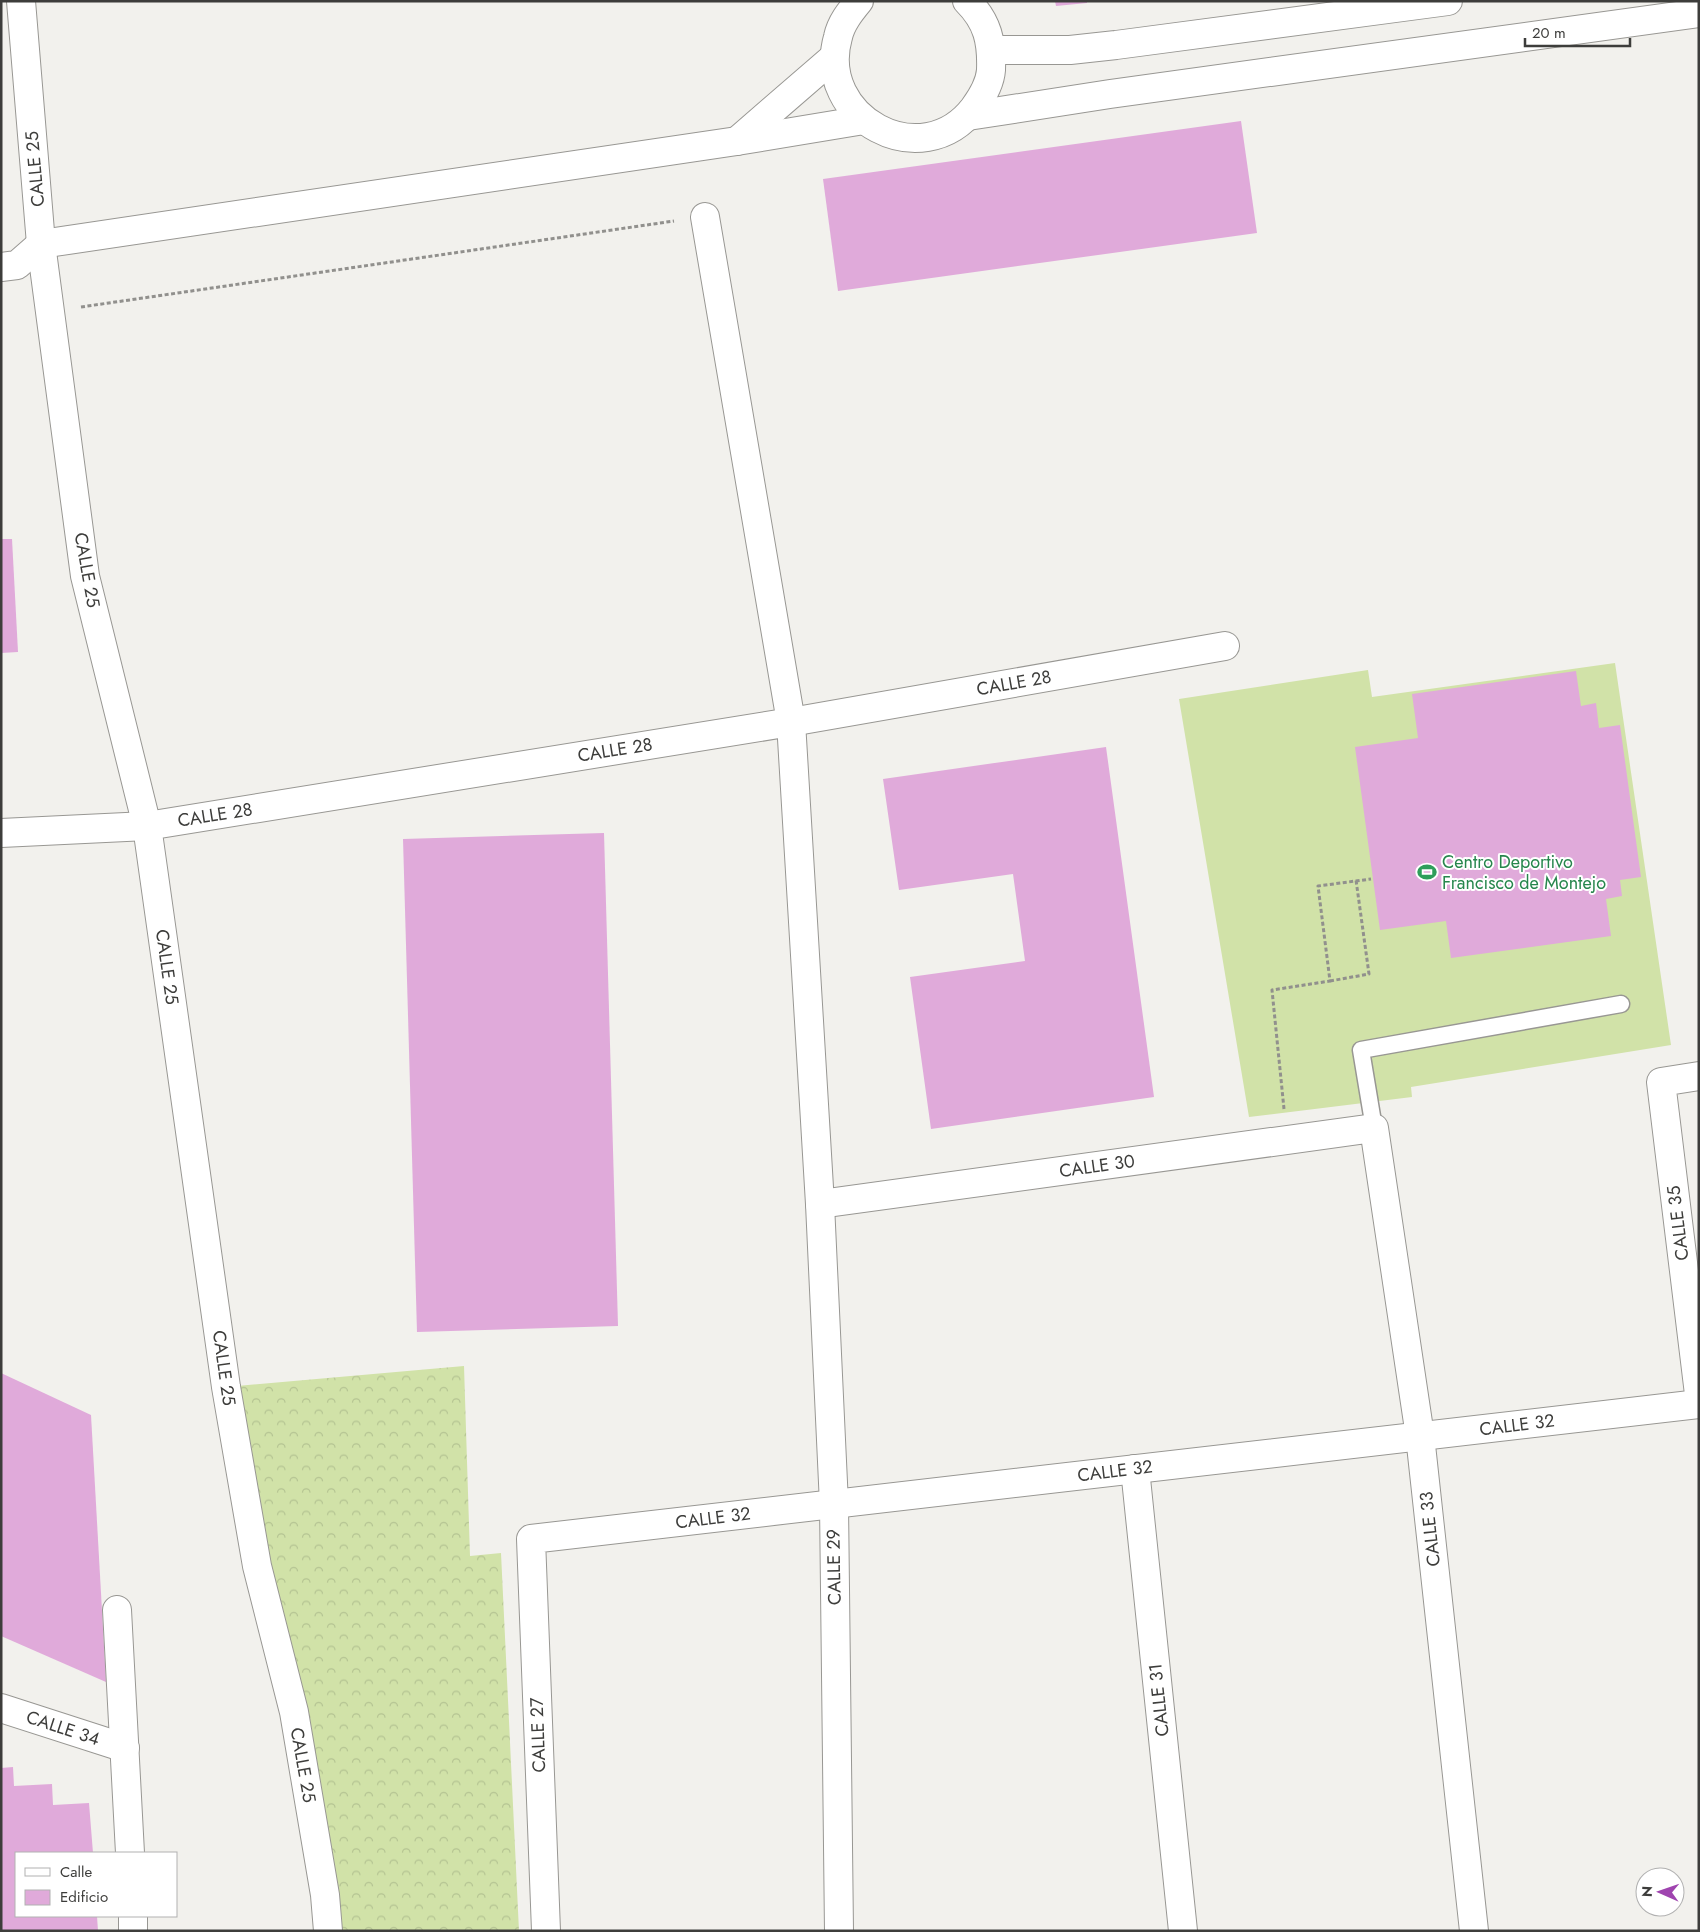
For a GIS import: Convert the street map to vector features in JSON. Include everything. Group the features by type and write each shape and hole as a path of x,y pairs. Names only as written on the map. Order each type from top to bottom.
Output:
{"street":[{"name":"CALLE 25","path":"21,1 41,244 85,576 147,826 226,1387 257,1566 294,1712 325,1895 328,1931"},
{"path":"859,1 846,16 841,29 834,57 837,80 848,102 864,120 883,132 905,138 927,137 948,129 968,116 982,97 990,74 992,50 987,30 976,11 967,1"},
{"path":"992,50 1079,50 1448,1"},
{"path":"968,116 1120,93 1699,13"},
{"path":"738,141 834,57"},
{"path":"1,267 18,265 41,244 738,141 864,120"},
{"name":"CALLE 29","path":"704,217 791,722 820,1204 834,1504 839,1931"},
{"name":"CALLE 28","path":"1,833 147,826 791,722 1225,646"},
{"name":"CALLE 35","path":"1699,1076 1660,1082 1699,1394"},
{"name":"CALLE 30","path":"820,1204 1374,1128"},
{"name":"CALLE 33","path":"1374,1128 1420,1436 1474,1931"},
{"name":"CALLE 32","path":"531,1539 1699,1404"},
{"name":"CALLE 31","path":"1135,1469 1183,1931"},
{"name":"CALLE 27","path":"531,1539 546,1931"},
{"path":"116,1610 130,1852"},
{"name":"CALLE 34","path":"1,1708 124,1748"},
{"path":"133,1917 133,1931"}],"lane":[{"path":"1374,1128 1362,1050 1621,1004"}],"path":[{"path":"51,311 704,217"},
{"path":"1330,981 1318,886 1372,879"},
{"path":"1287,1140 1272,990 1369,974 1356,880"}],"green space":[{"name":"Centro Deportivo Francisco de Montejo","path":"1615,663 1671,1045 1411,1087 1412,1097 1249,1117 1179,699 1368,670 1372,697"},
{"path":"464,1366 470,1556 501,1553 519,1931 337,1931 226,1387"}],"building":[{"path":"1055,1 1087,1 1087,3 1056,6"},
{"path":"1241,121 1257,233 838,291 823,179"},
{"path":"1,539 12,539 18,652 1,653"},
{"path":"1576,671 1581,706 1596,703 1599,728 1620,725 1641,877 1620,880 1622,896 1606,899 1611,936 1451,958 1446,921 1380,930 1355,747 1418,738 1412,694"},
{"path":"1106,747 1154,1097 931,1129 910,977 1025,961 1013,874 899,890 883,779"},
{"path":"604,833 618,1326 417,1332 403,839"},
{"path":"1,1373 91,1415 106,1682 1,1636"},
{"path":"13,1767 14,1786 52,1784 53,1805 89,1803 93,1852 15,1852 15,1917 97,1917 98,1931 1,1931 1,1768"}],"place":[{"name":"Centro Deportivo Francisco de Montejo","path":"1427,872"}]}
